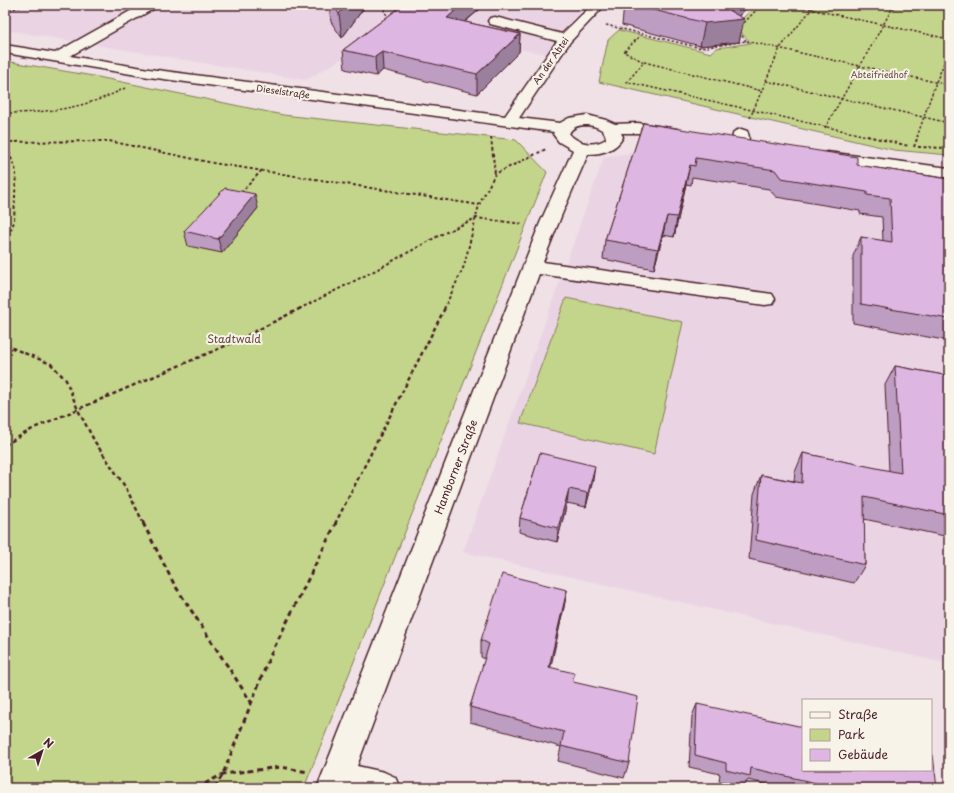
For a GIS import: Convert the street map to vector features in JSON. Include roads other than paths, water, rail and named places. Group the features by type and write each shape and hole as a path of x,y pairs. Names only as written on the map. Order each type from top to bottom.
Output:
{"street":[{"path":"58,57 150,5"},
{"name":"An der Abtei","path":"509,121 565,39 599,5"},
{"path":"494,22 565,39"},
{"name":"Dieselstraße","path":"5,49 149,73 509,121 597,148 610,144 616,137 613,129 597,121 587,120 572,122 570,139"},
{"path":"613,129 638,128 689,136"},
{"name":"Hamborner Straße","path":"335,782 561,191 576,164 570,139"},
{"path":"815,156 949,173"},
{"path":"533,267 765,299"},
{"path":"335,782 384,788"}],"park label":[{"name":"Abteifriedhof","path":"879,75"},
{"name":"Stadtwald","path":"234,339"}]}
